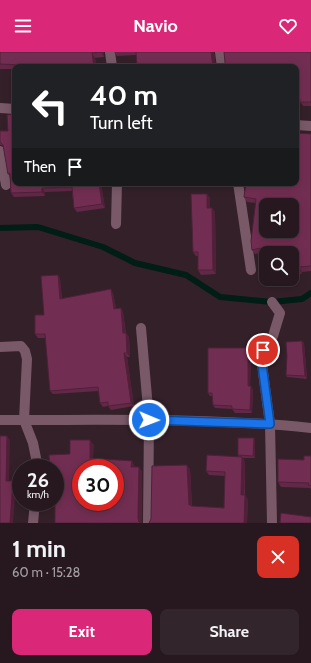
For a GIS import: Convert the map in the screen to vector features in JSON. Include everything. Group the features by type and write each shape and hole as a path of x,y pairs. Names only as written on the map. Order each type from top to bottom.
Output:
{"street":[{"path":"110,52 112,64"},
{"path":"220,52 222,64"},
{"path":"0,108 12,109"},
{"path":"299,125 311,126"},
{"path":"0,151 6,185"},
{"path":"116,224 117,186"},
{"path":"238,186 251,270"},
{"path":"272,302 280,313 273,336 263,350 261,357 270,424 272,523"},
{"path":"141,328 149,420 148,523"},
{"path":"0,347 21,346 25,351 27,359 24,420 33,443 36,459"},
{"path":"0,420 149,420 270,424 311,428"},
{"path":"33,523 34,511"}],"building":[{"path":"0,52 101,52 92,53 94,64 0,64"},
{"path":"136,52 211,52 213,64 137,64"},
{"path":"224,52 311,52 311,102 300,102 299,99 299,64 225,64"},
{"path":"12,114 12,186 99,186 102,204 74,208 72,187 42,188 42,192 11,193 10,173 8,174 3,145 0,142 0,131 8,131 7,115"},
{"path":"299,133 311,134 311,266 299,267 299,246 259,246 259,248 252,250 251,241 256,199 244,197 246,186 299,186"},
{"path":"191,194 207,194 207,208 212,208 213,270 198,270 198,252 193,252"},
{"path":"58,275 60,299 111,289 114,309 121,308 123,333 126,333 127,353 124,353 131,403 108,406 108,402 100,403 98,387 50,391 45,334 35,334 35,315 44,315 41,276"},
{"path":"302,341 305,376 286,375 286,342"},
{"path":"208,348 248,348 248,386 251,386 250,410 232,409 232,406 213,405 212,393 208,393"},
{"path":"0,436 7,436 6,481 12,481 10,523 0,523"},
{"path":"238,438 254,438 253,456 238,455"},
{"path":"70,440 90,440 90,458 104,459 72,459 72,511 124,511 124,460 132,461 131,467 139,467 138,518 139,522 141,523 55,523 55,511 64,511 64,459 49,459 49,455 70,454"},
{"path":"207,455 242,457 241,495 245,495 244,523 149,523 151,519 152,466 187,465 189,505 224,508 225,472 206,471"},
{"path":"304,456 311,456 311,486 308,485 309,483 278,482 278,459 304,460"},
{"path":"281,513 311,517 311,523 280,523"}],"waterway":[{"path":"0,228 38,227 103,247 135,263 186,275 220,297 272,302 302,299 311,293"}],"route":[{"path":"149,420 270,424 261,357 263,350"}]}
